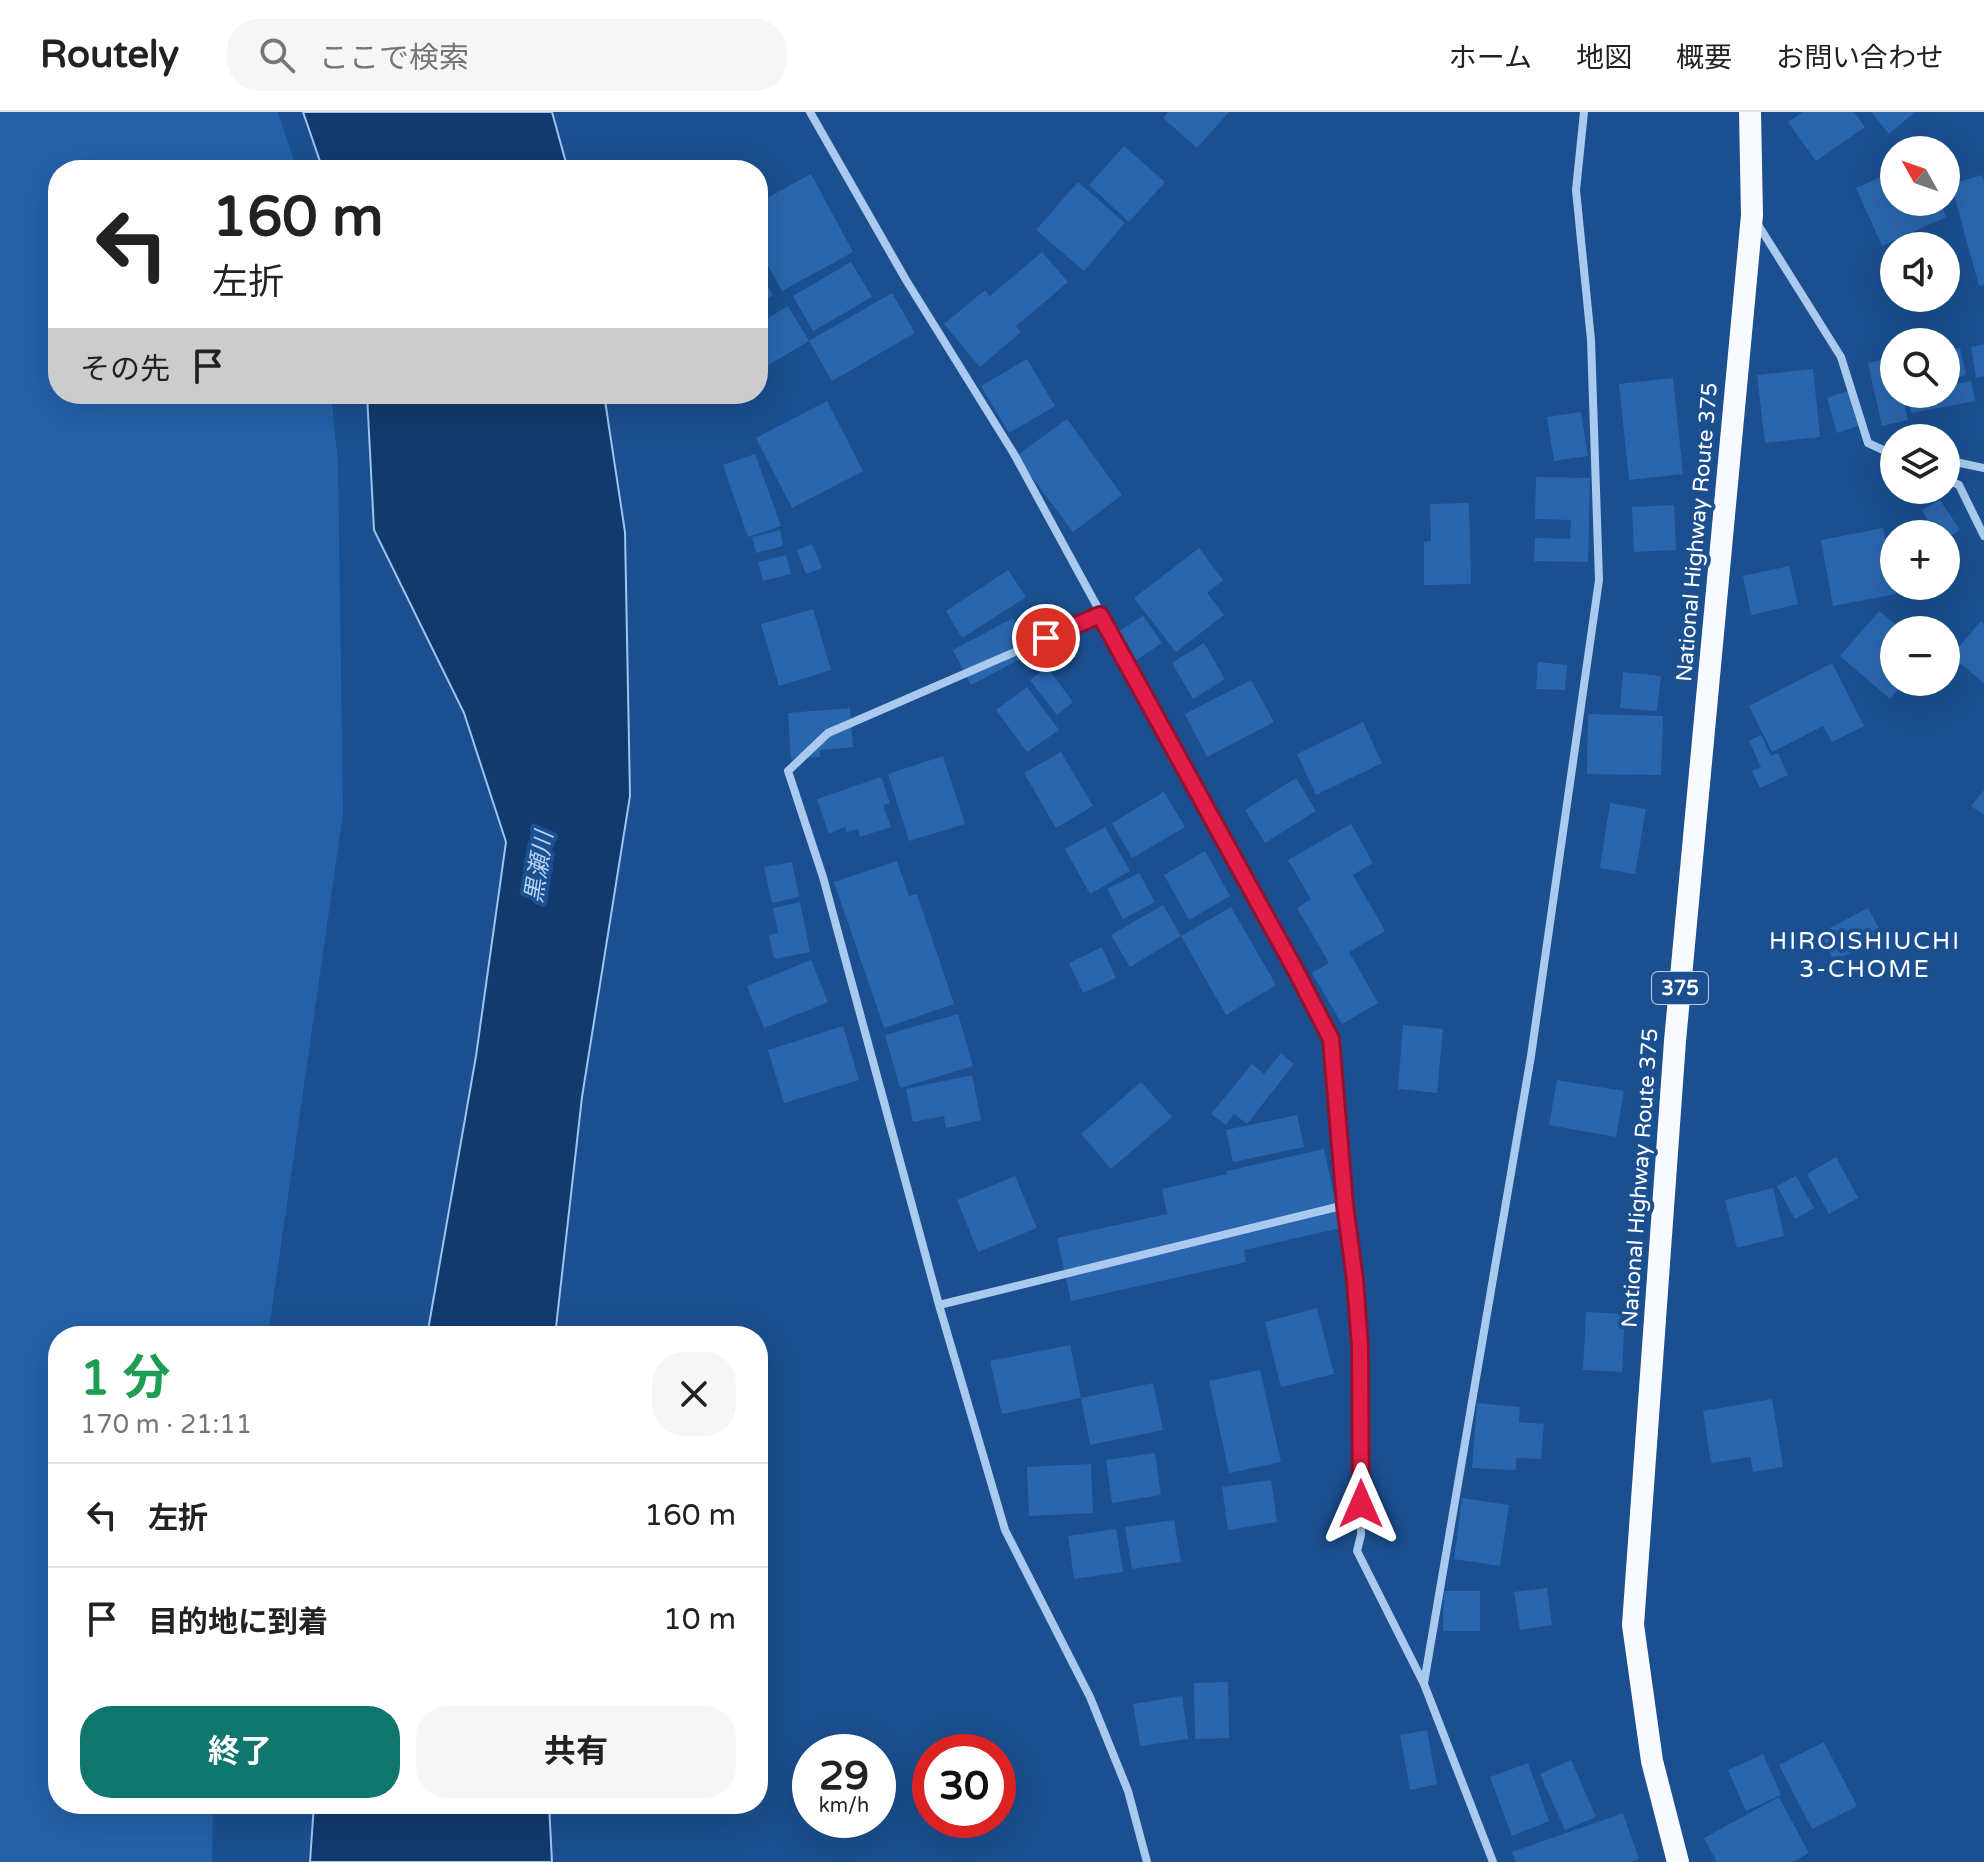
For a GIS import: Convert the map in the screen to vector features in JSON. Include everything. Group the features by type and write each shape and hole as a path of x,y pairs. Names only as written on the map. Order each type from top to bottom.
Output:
{"highway":[{"name":"National Highway Route 375","path":"1678,1862 1652,1761 1633,1625 1675,1041 1752,215 1750,112"}],"street":[{"path":"810,112 906,280 1014,454 1331,1039 1360,1347 1361,1535 1357,1551 1424,1684 1493,1862"},
{"path":"1424,1684 1531,1056 1599,580 1591,340 1576,190 1584,112"},
{"path":"1752,215 1841,357 1868,443 1880,449"},
{"path":"1868,443 1880,445"},
{"path":"1960,463 1984,468"},
{"path":"1960,487 1984,536"},
{"path":"1100,615 828,733 788,771 823,877 939,1305 1005,1530 1090,1697 1128,1791 1147,1862"},
{"path":"939,1305 1345,1205"}],"shaded area":[{"path":"0,112 278,112 294,160 48,160 48,404 332,404 338,462 343,813 269,1326 48,1326 48,1814 213,1814 212,1862 0,1862"}],"water":[{"path":"303,112 552,112 565,160 320,160"},
{"name":"黒瀬川","path":"368,404 606,404 625,532 630,796 582,1097 556,1326 429,1326 476,1056 506,842 464,713 374,530"},
{"path":"313,1814 550,1814 552,1862 310,1862"}],"building":[{"path":"1168,112 1229,112 1197,148 1163,118"},
{"path":"1803,112 1854,112 1865,127 1816,161 1788,122"},
{"path":"1871,112 1915,112 1889,134"},
{"path":"1124,146 1165,182 1129,222 1089,185"},
{"path":"811,174 853,252 782,291 768,265 768,198"},
{"path":"1982,175 1984,181 1984,285 1979,286 1960,216 1960,181"},
{"path":"1880,177 1880,216 1946,217 1913,232 1880,232 1880,242 1856,188"},
{"path":"1078,182 1125,223 1084,271 1036,230"},
{"path":"1042,252 1068,282 1016,326 1021,332 980,367 944,324 985,290 990,296"},
{"path":"851,262 872,297 813,331 793,296"},
{"path":"892,293 915,333 832,381 809,341"},
{"path":"788,306 809,341 768,365 768,318"},
{"path":"1984,344 1984,376 1976,378 1971,347"},
{"path":"1960,348 1966,375 1960,376"},
{"path":"1027,359 1055,406 1009,433 981,386"},
{"path":"1880,360 1880,408 1905,408 1908,420 1882,424 1868,363"},
{"path":"1813,369 1820,437 1765,443 1757,375"},
{"path":"1673,378 1683,474 1629,480 1619,384"},
{"path":"1971,381 1975,401 1960,404 1960,383"},
{"path":"1848,391 1858,426 1837,433 1827,398"},
{"path":"827,401 863,471 792,508 756,438"},
{"path":"1910,408 1938,408 1911,413"},
{"path":"1581,412 1588,456 1554,461 1547,417"},
{"path":"1067,419 1122,495 1073,532 1016,456"},
{"path":"755,454 781,526 748,537 723,465"},
{"path":"1536,477 1590,478 1588,562 1534,561 1535,538 1570,539 1571,520 1535,519"},
{"path":"1469,503 1471,584 1424,585 1424,542 1431,541 1430,504"},
{"path":"1933,504 1943,504 1953,520 1927,520 1922,510"},
{"path":"1674,505 1676,550 1634,552 1632,507"},
{"path":"1880,529 1880,597 1833,606 1821,540"},
{"path":"780,530 783,546 756,553 752,537"},
{"path":"812,544 822,568 806,574 797,550"},
{"path":"1199,548 1223,580 1207,593 1224,615 1176,652 1134,598"},
{"path":"786,555 791,574 763,581 758,562"},
{"path":"1789,566 1798,604 1751,615 1743,576"},
{"path":"1008,570 1026,597 962,638 946,611"},
{"path":"813,609 831,670 779,686 761,624"},
{"path":"1879,611 1885,616 1880,616 1880,690 1840,656"},
{"path":"1143,616 1162,643 1132,663 1113,635"},
{"path":"1013,618 1032,653 971,685 953,650"},
{"path":"1981,621 1984,624 1984,683 1960,663 1960,646"},
{"path":"1204,643 1225,679 1193,699 1172,663"},
{"path":"1538,662 1567,665 1565,690 1536,689"},
{"path":"1832,663 1864,726 1832,742 1823,726 1772,752 1749,706"},
{"path":"1047,667 1073,702 1057,715 1030,680"},
{"path":"1623,672 1661,676 1657,711 1620,708"},
{"path":"1251,680 1274,722 1207,757 1185,714"},
{"path":"1027,687 1059,730 1027,752 996,710"},
{"path":"850,708 853,747 820,750 820,757 791,759 788,713"},
{"path":"1588,714 1663,716 1661,775 1587,774"},
{"path":"1363,722 1382,763 1316,795 1297,754"},
{"path":"1761,735 1771,756 1778,753 1788,775 1760,788 1752,771 1761,767 1749,741"},
{"path":"1061,752 1093,806 1056,828 1024,773"},
{"path":"943,756 965,824 909,841 888,774"},
{"path":"881,777 890,803 883,805 891,827 860,837 858,829 847,832 845,827 829,834 817,799"},
{"path":"1296,778 1316,811 1265,843 1245,810"},
{"path":"1984,790 1984,815 1971,806"},
{"path":"1164,792 1185,827 1132,858 1112,823"},
{"path":"1610,803 1646,809 1635,874 1600,868"},
{"path":"1351,824 1373,863 1353,875 1385,931 1349,952 1378,1003 1342,1024 1312,973 1329,963 1297,908 1311,899 1288,860"},
{"path":"1105,827 1130,871 1090,894 1065,849"},
{"path":"1205,851 1230,896 1189,920 1164,875"},
{"path":"897,861 909,896 917,894 954,1004 884,1028 834,882"},
{"path":"792,862 799,897 772,903 764,867"},
{"path":"1139,873 1155,902 1123,919 1107,889"},
{"path":"800,902 810,952 774,959 769,935 778,933 773,908"},
{"path":"1163,905 1181,936 1130,967 1111,935"},
{"path":"1231,907 1276,985 1226,1015 1181,936"},
{"path":"1868,908 1883,936 1834,961 1820,933"},
{"path":"1102,947 1116,978 1083,993 1069,963"},
{"path":"811,960 828,1002 764,1028 747,986"},
{"path":"958,1014 973,1066 900,1088 885,1035"},
{"path":"1403,1025 1443,1029 1437,1093 1398,1089"},
{"path":"843,1026 859,1080 784,1103 768,1050"},
{"path":"1281,1053 1294,1064 1247,1124 1234,1114 1226,1125 1211,1114 1252,1064 1264,1074"},
{"path":"972,1075 981,1120 946,1128 944,1116 913,1122 906,1089"},
{"path":"1557,1080 1624,1091 1616,1137 1549,1125"},
{"path":"1141,1082 1172,1117 1111,1169 1081,1134"},
{"path":"1297,1115 1304,1147 1233,1162 1226,1130"},
{"path":"1324,1149 1341,1228 1244,1250 1246,1262 1071,1301 1057,1238 1167,1214 1162,1189"},
{"path":"1836,1157 1858,1198 1829,1214 1807,1174"},
{"path":"1015,1176 1037,1228 978,1252 957,1200"},
{"path":"1796,1176 1814,1208 1795,1219 1777,1186"},
{"path":"1773,1188 1784,1236 1737,1248 1725,1200"},
{"path":"1317,1308 1334,1374 1281,1387 1265,1322"},
{"path":"1586,1312 1625,1314 1622,1372 1583,1370"},
{"path":"1070,1345 1081,1398 1002,1414 990,1361"},
{"path":"1260,1370 1281,1462 1229,1473 1209,1381"},
{"path":"1153,1383 1163,1430 1090,1445 1081,1398"},
{"path":"1772,1399 1783,1467 1753,1472 1750,1457 1711,1463 1703,1411"},
{"path":"1477,1403 1520,1407 1519,1422 1544,1424 1541,1459 1516,1458 1516,1470 1472,1468"},
{"path":"1155,1453 1161,1495 1112,1503 1106,1460"},
{"path":"1091,1464 1093,1513 1029,1516 1027,1467"},
{"path":"1271,1480 1277,1522 1228,1530 1222,1487"},
{"path":"1462,1498 1509,1505 1500,1566 1454,1559"},
{"path":"1174,1520 1181,1562 1132,1569 1125,1527"},
{"path":"1116,1529 1123,1572 1074,1579 1068,1536"},
{"path":"1547,1588 1552,1625 1520,1630 1514,1592"},
{"path":"1444,1591 1480,1591 1480,1631 1443,1631"},
{"path":"1228,1682 1229,1738 1195,1739 1194,1683"},
{"path":"1182,1696 1188,1739 1140,1746 1133,1704"},
{"path":"1427,1730 1437,1784 1410,1790 1400,1735"},
{"path":"1824,1742 1857,1806 1812,1829 1779,1765"},
{"path":"1763,1754 1781,1795 1746,1811 1728,1770"},
{"path":"1571,1760 1596,1817 1565,1830 1540,1774"},
{"path":"1528,1763 1549,1821 1512,1836 1490,1777"},
{"path":"1779,1797 1809,1853 1793,1862 1717,1862 1704,1838"},
{"path":"1623,1813 1639,1859 1630,1862 1516,1862 1512,1852"}],"district":[{"name":"HIROISHIUCHI 3-CHOME","path":"1865,955"}],"route":[{"path":"1046,638 1100,615 1331,1039 1360,1347 1361,1504"}]}
